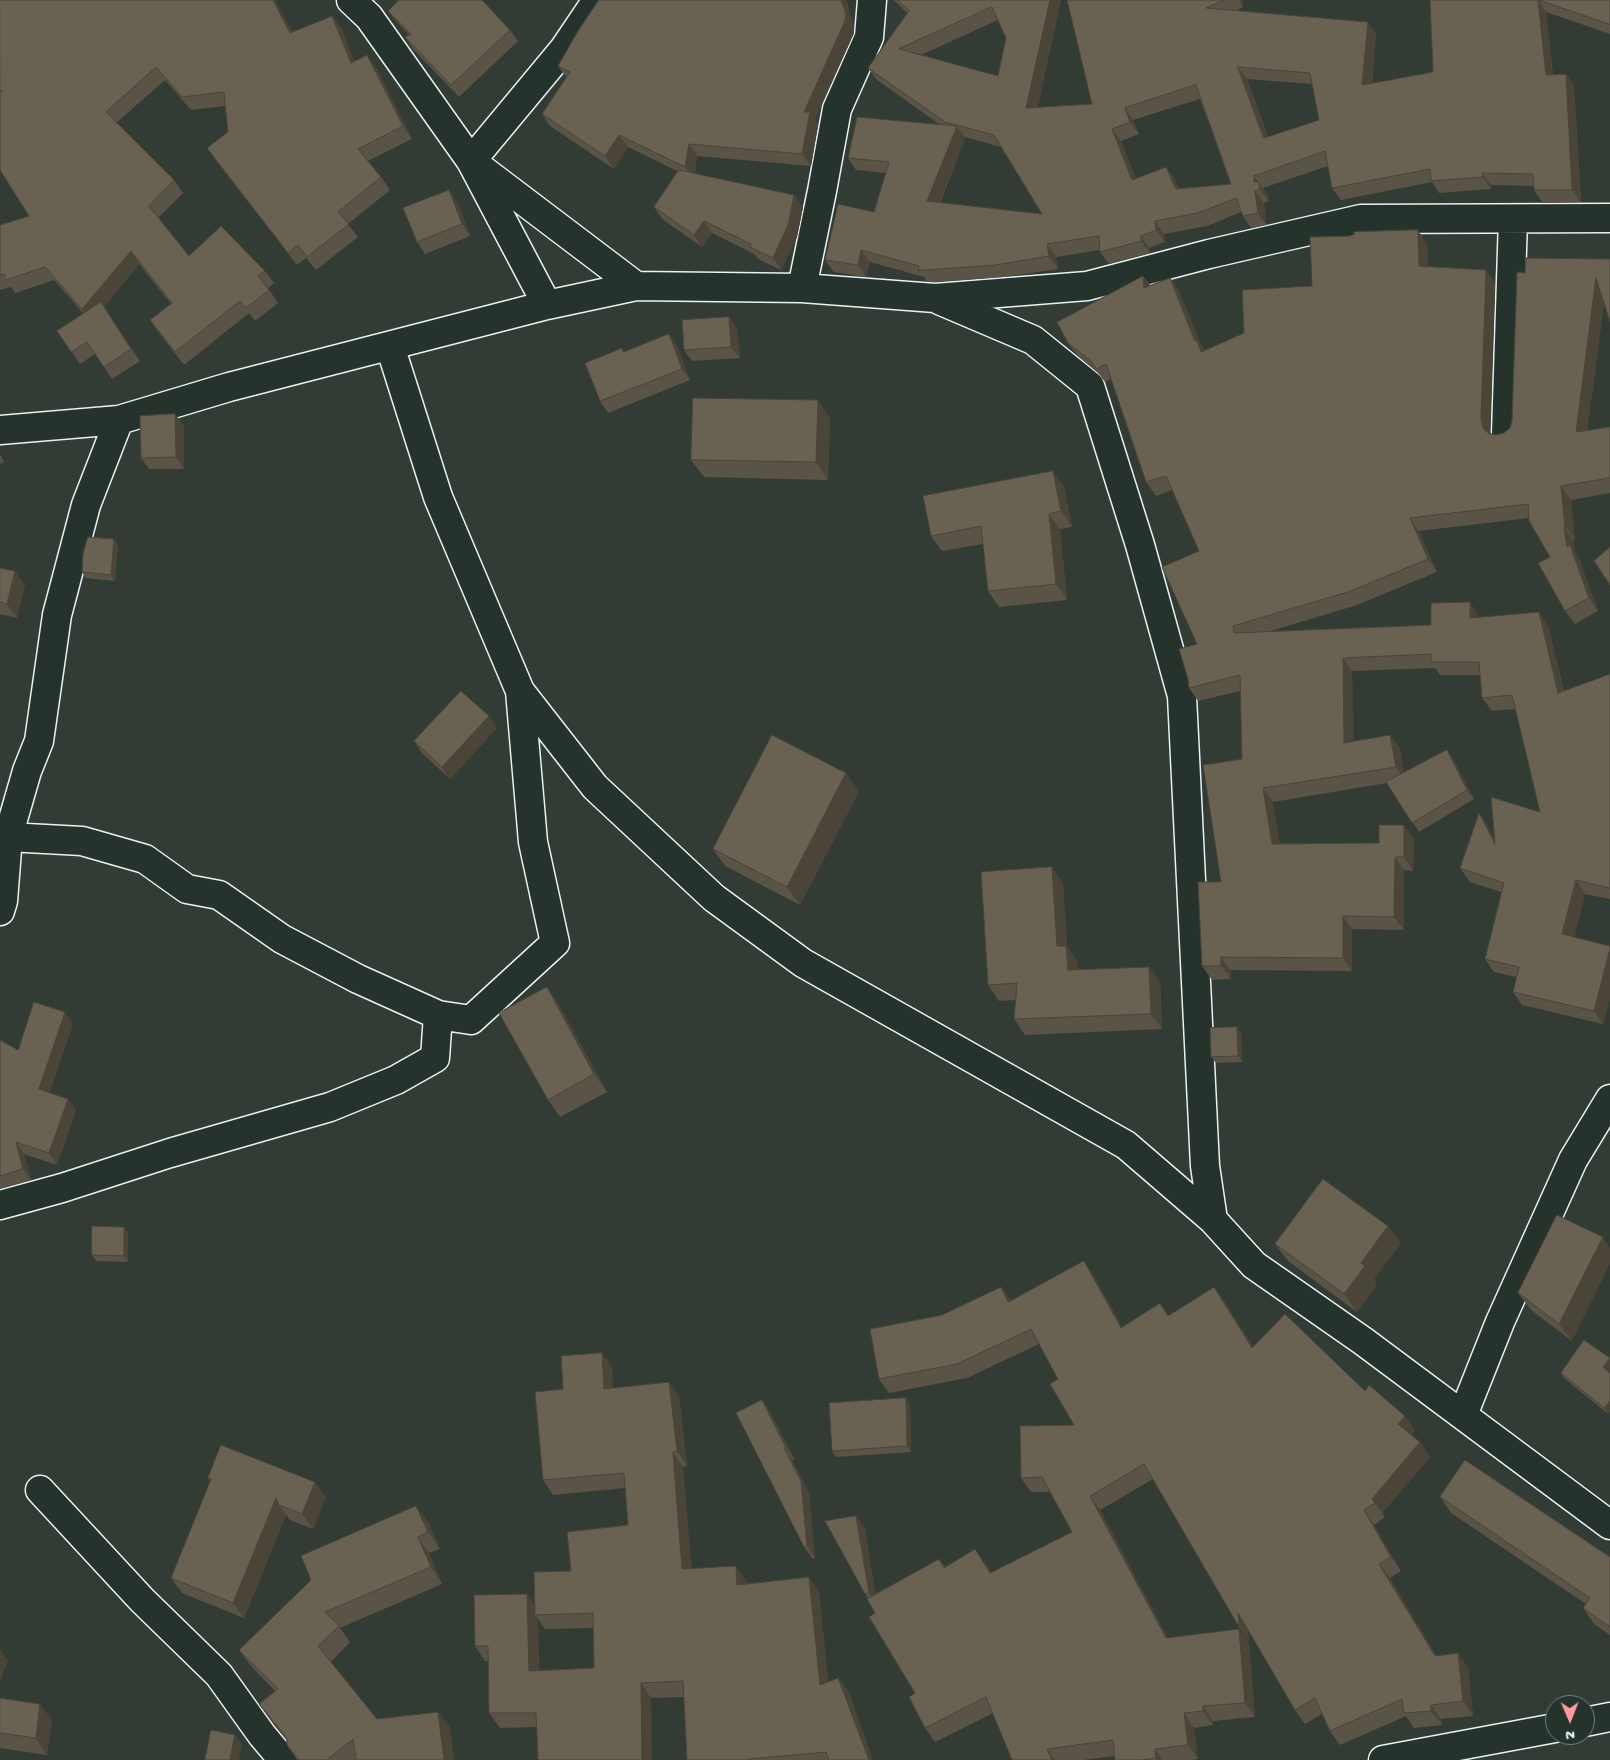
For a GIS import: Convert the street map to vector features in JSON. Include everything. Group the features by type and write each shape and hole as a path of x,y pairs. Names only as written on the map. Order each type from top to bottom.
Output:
{"street":[{"path":"351,0 369,17 471,161 547,305"},
{"path":"471,161 564,49 597,0"},
{"path":"802,288 837,109 870,38 872,0"},
{"path":"471,161 636,286"},
{"path":"0,430 119,420 229,387 547,305 636,286 802,288 935,298 1087,286 1209,254 1361,219 1610,218"},
{"path":"1506,433 1513,219"},
{"path":"935,298 1033,340 1090,386 1140,545 1182,696 1205,1166 1213,1220"},
{"path":"390,346 438,497 520,691 595,787 714,898 803,963 1126,1145 1213,1220 1254,1265 1363,1341 1610,1525"},
{"path":"0,910 3,901 8,837 27,771 40,741 57,615 86,505 119,420"},
{"path":"8,837 82,841 144,859 187,889 219,895 282,938 358,979 438,1015 472,1020 555,944 533,842 520,691"},
{"path":"0,1206 170,1153 330,1107 396,1080 435,1058 438,1015"},
{"path":"1463,1415 1500,1322 1573,1160 1610,1099"},
{"path":"40,1490 142,1600 220,1675 262,1735 283,1760"},
{"path":"1595,1720 1610,1717"},
{"path":"1383,1760 1545,1730"}],"building":[{"path":"0,0 273,0 290,33 332,16 351,63 367,55 403,126 358,149 381,177 338,212 349,224 307,257 298,245 288,253 207,148 228,132 224,92 182,97 156,67 106,112 174,180 149,206 189,256 221,226 265,271 258,276 269,290 246,308 240,301 175,352 150,320 172,303 131,251 82,309 45,267 6,280 4,274 0,275 0,225 29,216 0,170 0,93 2,91 0,89"},
{"path":"399,0 482,0 510,30 451,85 405,37 411,34 388,11"},
{"path":"599,0 841,0 846,14 845,21 804,112 810,112 802,154 689,144 685,167 619,135 605,156 542,114 570,72 558,66"},
{"path":"898,0 1050,0 1026,108 1092,104 1067,0 1224,0 1206,8 1368,22 1362,85 1433,72 1430,0 1538,0 1546,75 1566,74 1572,190 1534,190 1533,174 1482,173 1483,177 1431,181 1430,169 1332,188 1325,151 1254,176 1254,182 1258,182 1260,189 1255,191 1258,213 1243,216 1236,198 1198,213 1155,221 1156,230 1141,236 1141,241 1100,252 1099,236 1047,244 1049,256 996,265 918,270 919,266 861,250 858,265 825,260 838,204 874,212 889,162 848,158 857,117 957,126 927,201 1042,214 994,135 945,122 868,68 909,11","holes":["992,7 1006,38 998,76 899,49","1238,67 1310,73 1319,120 1264,138","1196,85 1231,184 1176,189 1166,167 1132,180 1112,129 1130,122 1125,108"]},
{"path":"1539,0 1610,0 1610,24"},
{"path":"679,170 794,195 788,225 773,258 750,247 751,244 704,221 694,235 654,207"},
{"path":"449,190 462,224 417,242 403,208"},
{"path":"1418,230 1419,266 1486,270 1481,419 1483,428 1488,433 1496,435 1504,433 1510,428 1512,421 1517,272 1525,273 1526,258 1610,259 1610,322 1596,278 1576,432 1610,427 1610,478 1561,486 1567,547 1570,545 1589,598 1565,611 1538,563 1550,557 1529,521 1528,504 1410,518 1428,559 1348,592 1233,626 1234,633 1431,625 1431,603 1470,602 1470,618 1539,612 1558,693 1610,674 1610,888 1576,880 1562,934 1610,946 1594,1011 1513,992 1519,967 1485,959 1504,883 1460,868 1479,813 1495,844 1491,797 1540,812 1512,695 1482,698 1479,662 1431,662 1431,654 1343,658 1344,743 1390,735 1396,767 1263,788 1272,844 1379,843 1379,825 1404,825 1404,857 1395,857 1394,917 1343,916 1343,958 1221,957 1221,966 1202,966 1198,882 1221,882 1203,765 1242,759 1240,675 1189,688 1179,649 1197,644 1162,567 1199,551 1166,476 1146,482 1106,364 1096,369 1091,361 1068,343 1057,322 1143,276 1144,288 1170,278 1201,352 1244,333 1242,290 1312,286 1310,237 1354,236 1354,232"},
{"path":"101,302 131,349 104,367 87,342 71,352 57,331"},
{"path":"729,317 731,347 684,350 682,320"},
{"path":"669,334 682,369 600,401 585,363 622,348 623,352"},
{"path":"693,398 818,400 816,462 691,460"},
{"path":"175,414 176,457 141,458 140,416"},
{"path":"1053,471 1061,511 1049,514 1056,584 988,591 981,526 931,536 923,496"},
{"path":"88,537 114,539 111,575 82,572 83,554"},
{"path":"1610,547 1610,585 1594,561"},
{"path":"0,568 15,571 7,604 0,602"},
{"path":"461,691 489,716 442,767 414,741"},
{"path":"772,735 846,773 787,887 713,849"},
{"path":"1447,750 1467,790 1412,823 1386,782"},
{"path":"1052,867 1057,946 1066,946 1068,970 1149,967 1151,1014 1014,1019 1017,983 988,985 981,872"},
{"path":"547,987 594,1074 548,1100 499,1013"},
{"path":"34,1002 65,1012 39,1089 68,1099 49,1153 16,1142 23,1169 0,1176 0,1040 18,1050"},
{"path":"1237,1027 1238,1056 1211,1057 1210,1028"},
{"path":"1323,1179 1388,1226 1361,1263 1365,1266 1344,1294 1275,1244"},
{"path":"1557,1215 1603,1237 1559,1324 1518,1293"},
{"path":"92,1226 124,1227 124,1256 92,1255"},
{"path":"1084,1261 1121,1328 1160,1303 1168,1316 1214,1287 1252,1348 1285,1314 1365,1391 1369,1385 1405,1416 1398,1424 1420,1442 1372,1499 1375,1503 1364,1510 1391,1557 1379,1564 1435,1656 1458,1653 1463,1701 1431,1705 1431,1711 1404,1713 1402,1699 1330,1731 1315,1698 1295,1710 1238,1613 1239,1627 1144,1464 1090,1496 1166,1638 1239,1629 1245,1703 1203,1706 1203,1711 1184,1713 1188,1745 1155,1749 1156,1758 1142,1760 1115,1760 1113,1740 1047,1749 1052,1760 1012,1760 986,1697 925,1728 909,1697 915,1693 869,1617 875,1613 867,1599 939,1559 944,1568 975,1549 990,1573 1072,1532 1042,1477 1021,1478 1020,1426 1074,1425 1050,1384 1058,1379 1031,1329 957,1364 879,1379 870,1329 942,1315 1001,1287 1008,1302"},
{"path":"1584,1340 1610,1358 1603,1367 1610,1373 1610,1401 1604,1408 1561,1373"},
{"path":"602,1353 604,1389 669,1382 677,1451 673,1452 682,1569 736,1566 737,1585 809,1577 820,1685 838,1678 869,1760 829,1760 826,1752 749,1760 687,1760 683,1681 641,1683 642,1760 538,1760 536,1713 489,1713 488,1646 475,1646 474,1595 527,1594 529,1671 594,1668 593,1613 535,1615 534,1572 571,1571 567,1532 628,1525 624,1473 543,1480 535,1392 563,1389 561,1356"},
{"path":"906,1398 907,1446 832,1451 829,1403"},
{"path":"762,1400 801,1481 807,1546 804,1547 736,1413"},
{"path":"221,1445 315,1482 302,1514 279,1505 276,1498 233,1603 171,1578 211,1479 208,1478"},
{"path":"1465,1460 1610,1557 1610,1627 1583,1608 1590,1598 1440,1497"},
{"path":"416,1506 428,1532 418,1537 431,1567 325,1612 339,1626 318,1646 377,1719 438,1712 444,1760 356,1760 353,1739 327,1760 299,1760 287,1745 287,1740 283,1733 259,1704 278,1689 239,1650 311,1580 301,1556"},
{"path":"856,1516 869,1593 865,1594 825,1521"},
{"path":"0,1698 40,1704 36,1738 0,1733"},
{"path":"211,1730 235,1735 230,1760 205,1760"}]}
